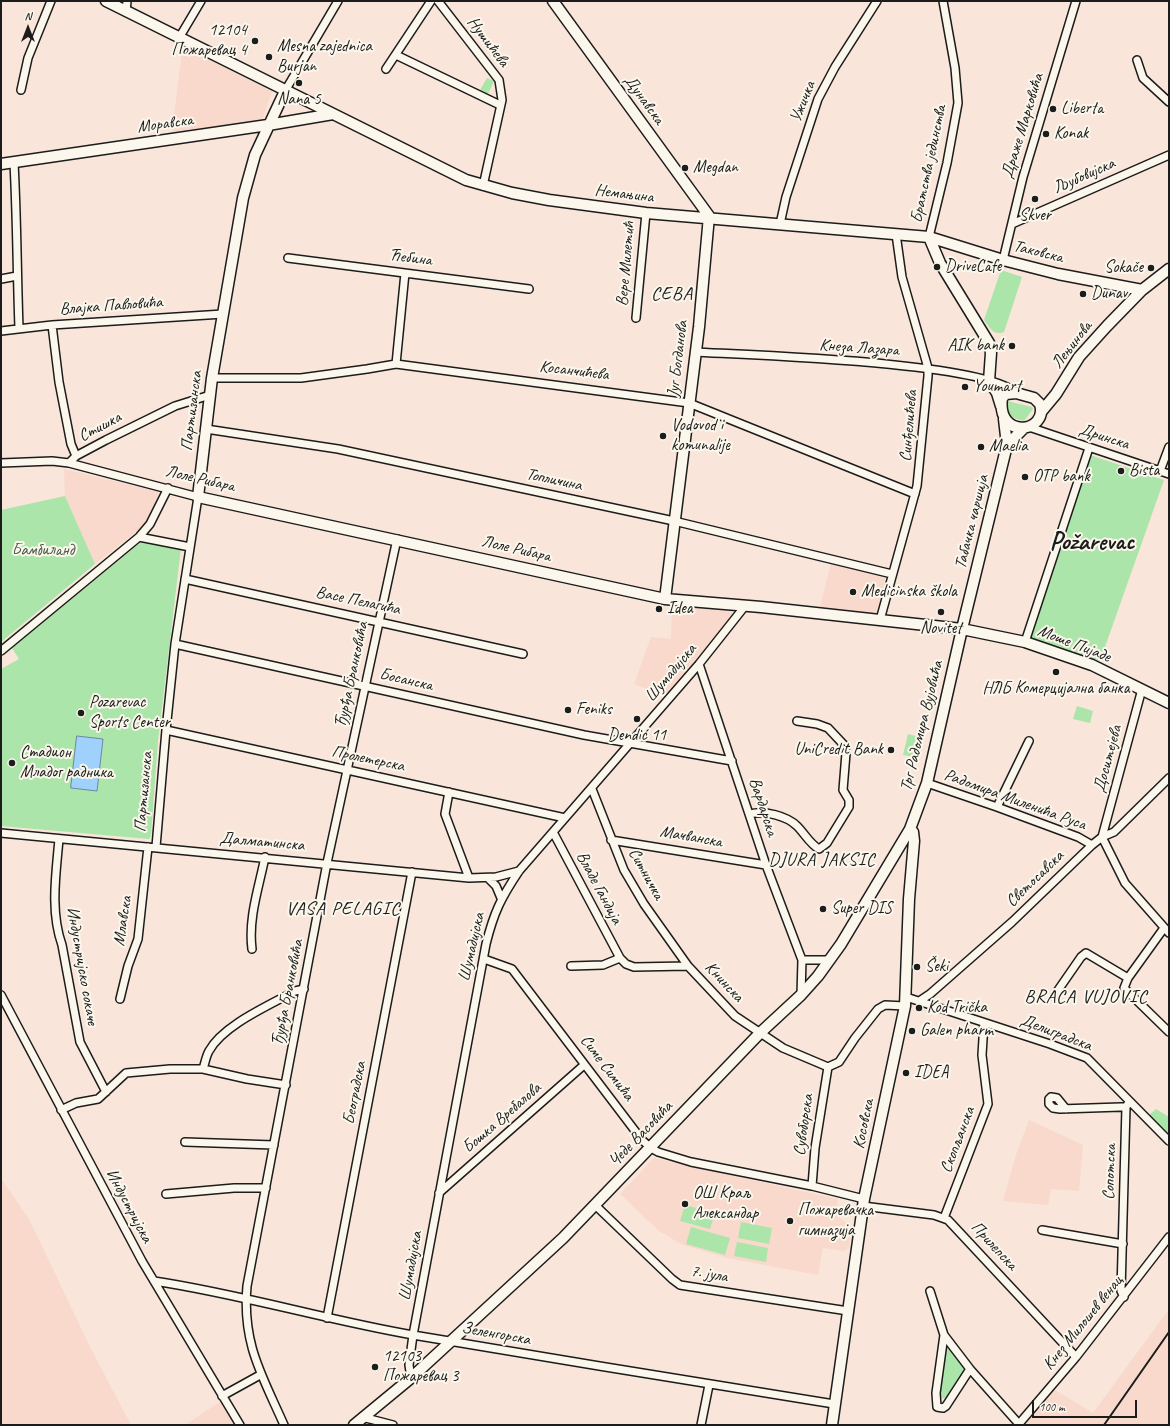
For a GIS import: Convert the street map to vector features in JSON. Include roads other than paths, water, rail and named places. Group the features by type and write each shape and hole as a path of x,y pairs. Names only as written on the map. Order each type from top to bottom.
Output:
{"street":[{"path":"20,90 28,58 51,1"},
{"name":"Немањина","path":"106,1 466,180 483,186 549,200 646,213 929,237"},
{"path":"126,12 127,1"},
{"path":"178,38 201,1"},
{"name":"Партизанска","path":"152,847 175,644 198,496 212,378 243,198 255,155 268,125 285,91 338,1"},
{"path":"386,69 431,1"},
{"name":"Нушићева","path":"438,1 499,80 502,100 483,186"},
{"name":"Дунавска","path":"553,1 709,218"},
{"name":"Ужичка","path":"780,224 786,197 818,99 835,67 877,1"},
{"name":"Братства јединства","path":"929,237 947,163 958,103 951,43 943,1"},
{"name":"Драже Марковића","path":"1003,260 1023,177 1076,1"},
{"path":"396,55 500,105"},
{"path":"1136,60 1143,78 1169,102"},
{"name":"Моравска","path":"1,164 334,114"},
{"name":"Љубовијска","path":"1012,224 1169,155"},
{"path":"14,163 18,239 17,276 19,328"},
{"name":"Вере Милетић","path":"636,318 646,213"},
{"name":"Југ Богданова","path":"664,598 695,352 709,218"},
{"name":"Синђелићева","path":"880,620 915,494 920,466 928,368 902,276 896,234"},
{"path":"929,237 940,262 989,343 989,381 997,393 1004,420 1013,425 1026,428"},
{"name":"Таковска","path":"929,237 1003,260 1058,274 1142,290"},
{"name":"Ћебина","path":"288,258 529,289"},
{"name":"Лењинова","path":"1041,412 1056,394 1080,357 1142,290 1169,269"},
{"path":"396,364 405,273"},
{"path":"1,279 17,276"},
{"name":"Влајка Павловића","path":"1,331 52,325 223,314"},
{"path":"52,325 59,382 71,444 76,456"},
{"name":"Кнеза Лазара","path":"695,352 928,368 989,381 1011,389 1016,393"},
{"name":"Косанчићева","path":"212,378 302,378 396,364 689,402 915,494"},
{"path":"1001,406 1004,395 1016,393 1034,398 1040,404 1041,412 1034,425 1026,428 1007,445"},
{"name":"Лењинова","path":"1034,398 1056,394"},
{"name":"Стишка","path":"1,463 52,461 69,463 76,456 175,406 210,395"},
{"name":"Табачка чаршија","path":"962,629 1007,445 1004,420"},
{"name":"Дринска","path":"1026,428 1169,474"},
{"name":"Топличина","path":"206,429 338,449 674,521 892,574"},
{"path":"1160,471 1169,447"},
{"path":"1025,642 1088,448"},
{"name":"Лоле Рибара","path":"69,463 198,496 664,598 962,629"},
{"path":"1,651 139,537 150,524 168,488"},
{"path":"139,537 190,547"},
{"name":"Ђурђа Бранковића","path":"284,1425 260,1375 248,1333 246,1298 327,863 364,686 397,539"},
{"name":"Васе Пелагића","path":"185,579 523,654"},
{"name":"Шумадијска","path":"411,1378 409,1364 413,1335 439,1193 492,919 501,898 519,871 552,832 592,789 699,664 745,606"},
{"name":"Моше Пијаде","path":"962,629 1025,642 1084,662 1169,703"},
{"name":"Трг Радомира Вујовића","path":"910,829 927,783 962,629"},
{"name":"Босанска","path":"175,644 630,744 732,761"},
{"name":"Вардарска","path":"699,664 766,865 802,960 800,995"},
{"name":"Доситејева","path":"1102,837 1142,690"},
{"path":"750,814 768,814 791,821 819,849 827,843 849,807 848,800 843,790 846,753 844,745 828,728 816,724 797,721"},
{"name":"Пролетерска","path":"166,730 565,818"},
{"path":"997,807 1030,741"},
{"name":"Светосавска","path":"921,1000 930,994 1012,922 1092,845 1102,837 1114,832 1169,778"},
{"name":"Радомира Миленића Руса","path":"927,783 1078,837 1092,845"},
{"name":"Ситничка","path":"592,789 624,870 644,904 688,966"},
{"path":"449,792 445,814 469,878"},
{"name":"Чеде Васовића","path":"354,1425 411,1378 549,1252 651,1148 760,1033 800,995 830,960 895,857 910,829"},
{"name":"Косовска","path":"832,1425 863,1203 906,1001 909,899 913,835 910,829"},
{"name":"Владе Гандија","path":"552,832 620,958"},
{"name":"Далматинска","path":"1,833 265,857 469,878 488,878 519,871"},
{"path":"1102,837 1125,883 1167,931 1128,978 1124,988 1169,1032"},
{"name":"Индустријско сокаче","path":"59,839 55,900 57,930 62,945 80,1042 106,1092"},
{"name":"Мачванска","path":"611,840 766,865"},
{"name":"Млавска","path":"120,999 128,966 138,939 152,847"},
{"path":"252,949 251,934 254,909 265,857"},
{"path":"895,857 912,862"},
{"name":"Београдска","path":"327,1318 412,872"},
{"path":"488,878 496,886 501,898"},
{"path":"1054,996 1081,957 1086,953 1128,978"},
{"path":"570,966 603,965 620,958"},
{"name":"Книнска","path":"620,958 626,964 634,967 688,966 735,1016 760,1033"},
{"name":"Симе Симића","path":"484,960 512,969 584,1065 645,1143 651,1148 666,1155 691,1162 812,1186 863,1203"},
{"path":"802,960 830,960"},
{"path":"203,1069 209,1050 229,1030 290,994 304,989"},
{"name":"Индустријска","path":"1,995 61,1110 154,1281 240,1425"},
{"name":"Делиградска","path":"906,1001 921,1000 1087,1058 1128,1105 1169,1141"},
{"path":"760,1033 783,1048 828,1067 839,1062 854,1038 878,1009 885,1005 906,1001"},
{"name":"Скопљанска","path":"944,1218 988,1104 982,1055 984,1023"},
{"name":"Бошка Вребалова","path":"439,1193 584,1065"},
{"name":"Сувоборска","path":"812,1186 817,1133 828,1067"},
{"path":"61,1110 76,1103 98,1099 126,1073 170,1069 203,1069 247,1079 286,1085"},
{"path":"1066,1109 1128,1105"},
{"name":"Сопотска","path":"1124,1298 1121,1291 1128,1105"},
{"path":"184,1142 274,1145"},
{"path":"166,1194 234,1188 266,1188"},
{"path":"863,1203 944,1218"},
{"name":"7. јула","path":"595,1205 680,1285 848,1311"},
{"name":"Прилепска","path":"944,1218 981,1254 1076,1357"},
{"path":"1042,1230 1123,1244"},
{"name":"Кнез Милошев венац","path":"1018,1424 1076,1357 1124,1298 1169,1237"},
{"name":"Зеленгорска","path":"154,1281 246,1298 327,1318 413,1335 552,1359 834,1404"},
{"path":"930,1291 944,1335 970,1369 1018,1424"},
{"path":"944,1335 936,1393 937,1407 943,1408 946,1406 970,1369"},
{"path":"222,1396 260,1375"},
{"path":"701,1425 709,1384"},
{"path":"362,1418 393,1425"}],"water":[{"path":"77,736 103,739 97,791 71,788"}],"railway":[{"path":"1104,1425 1169,1332"}],"place":[{"name":"12104 Пожаревац 4","path":"255,41"},
{"name":"Mesna zajednica Burjan","path":"269,57"},
{"name":"Nana 5","path":"299,83"},
{"name":"Liberta","path":"1053,109"},
{"name":"Konak","path":"1046,134"},
{"name":"Megdan","path":"685,168"},
{"name":"Skver","path":"1035,199"},
{"name":"DriveCafe","path":"937,267"},
{"name":"Sokače","path":"1151,268"},
{"name":"Dunav","path":"1083,294"},
{"name":"AIK bank","path":"1012,346"},
{"name":"Youmart","path":"965,387"},
{"name":"Vodovod i komunalije","path":"663,436"},
{"name":"Maelia","path":"981,447"},
{"name":"Bista","path":"1121,471"},
{"name":"OTP bank","path":"1025,477"},
{"name":"Medicinska škola","path":"853,592"},
{"name":"Idea","path":"659,609"},
{"name":"Novitet","path":"941,612"},
{"name":"НЛБ Комерцијална банка","path":"1056,672"},
{"name":"Feniks","path":"568,710"},
{"name":"Pozarevac Sports Center","path":"81,713"},
{"name":"Dendić 11","path":"637,719"},
{"name":"UniCredit Bank","path":"891,750"},
{"name":"Стадион Младог радника","path":"12,763"},
{"name":"Super DIS","path":"823,909"},
{"name":"Šeki","path":"917,967"},
{"name":"Kod Trička","path":"919,1008"},
{"name":"Galen pharm","path":"912,1031"},
{"name":"IDEA","path":"906,1073"},
{"name":"ОШ Краљ Александар","path":"685,1204"},
{"name":"Пожаревачка гимназија","path":"790,1221"},
{"name":"12103 Пожаревац 3","path":"375,1367"}],"district":[{"name":"CEBA","path":"672,294"},
{"name":"Požarevac","path":"1092,542"},
{"name":"DJURA JAKSIC","path":"822,860"},
{"name":"VASA PELAGIC","path":"343,909"},
{"name":"BRACA VUJOVIC","path":"1086,997"}],"park label":[{"name":"Бамбиланд","path":"43,551"}]}
